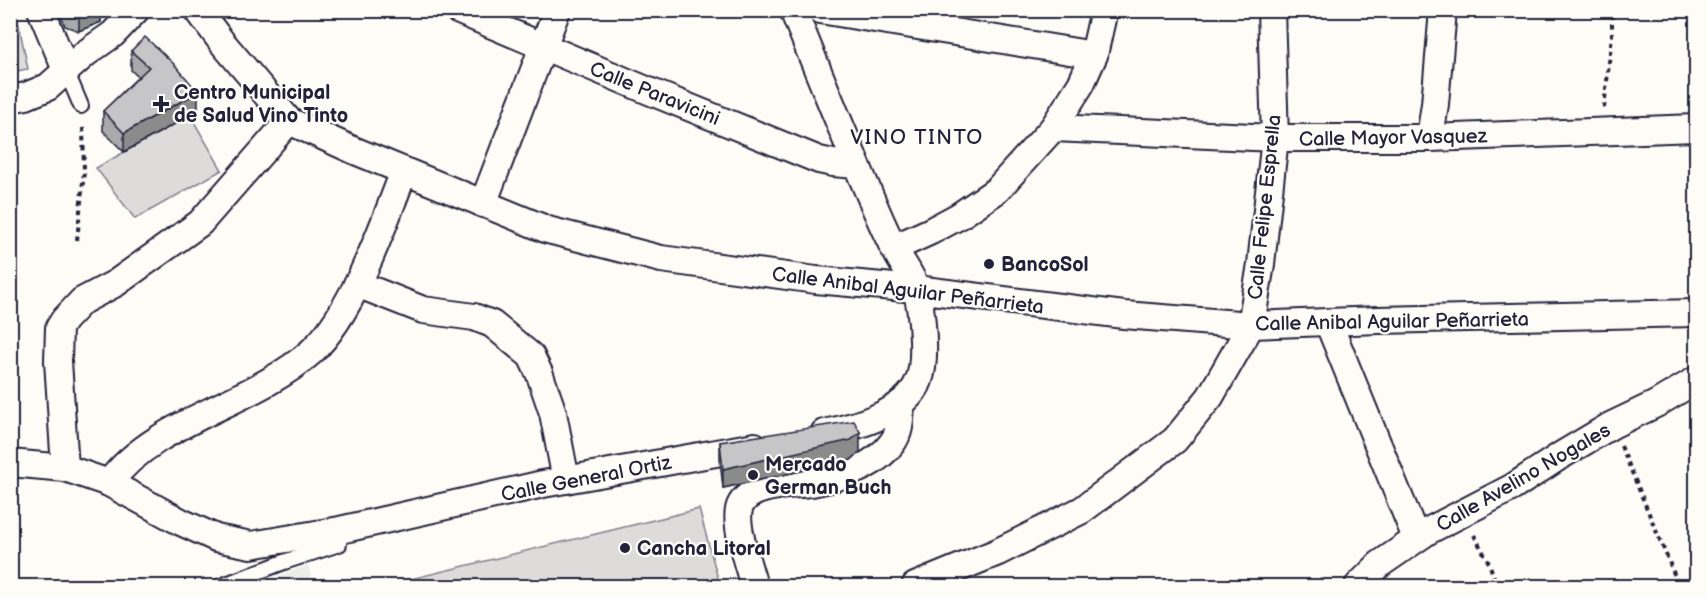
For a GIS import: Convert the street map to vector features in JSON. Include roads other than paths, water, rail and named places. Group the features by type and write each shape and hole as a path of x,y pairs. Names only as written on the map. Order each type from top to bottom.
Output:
{"street":[{"path":"41,10 66,70"},
{"path":"10,99 26,96 48,87 66,70 113,34 136,10"},
{"name":"Calle Anibal Aguilar Peñarrieta","path":"198,10 221,41 289,121 548,230 661,259 816,280 916,288 1124,315 1251,325 1696,313"},
{"name":"Calle Paravicini","path":"457,10 819,160 856,165"},
{"path":"483,204 557,10"},
{"name":"Calle General Ortiz","path":"10,463 65,468 109,483 216,538 251,545 340,530 566,480 846,429 867,422 901,403 919,381 923,360 916,288 892,245 856,165 794,10"},
{"path":"820,10 1094,55"},
{"path":"892,245 907,242 940,226 997,190 1053,128 1081,84 1094,55 1102,10"},
{"name":"Calle Felipe Esprella","path":"921,585 998,552 1082,510 1175,440 1210,397 1251,325 1261,264 1275,138 1271,10"},
{"path":"1430,138 1436,104 1443,10"},
{"path":"65,468 58,361 59,328 64,320 82,301 116,283 200,223 289,121"},
{"name":"Calle Mayor Vasquez","path":"1053,128 1275,138 1430,138 1696,128"},
{"path":"109,483 132,458 163,437 275,378 311,352 338,320 357,284 404,171"},
{"path":"357,284 423,310 474,317 492,324 531,357 553,413 566,480"},
{"path":"1328,322 1416,538"},
{"name":"Calle Avelino Nogales","path":"1358,586 1380,564 1416,538 1513,487 1612,425 1656,404 1696,381"},
{"path":"754,586 740,530 740,505 757,491 813,482 858,470 877,458 893,443 899,428 901,403"}],"lane":[{"path":"66,70 81,106"},
{"path":"221,586 339,544 340,530"}],"place":[{"name":"Centro Municipal de Salud Vino Tinto","path":"161,104"},
{"name":"BancoSol","path":"989,264"},
{"name":"Mercado German Buch","path":"753,475"},
{"name":"Cancha Litoral","path":"625,548"}],"district":[{"name":"VINO TINTO","path":"917,137"}]}
